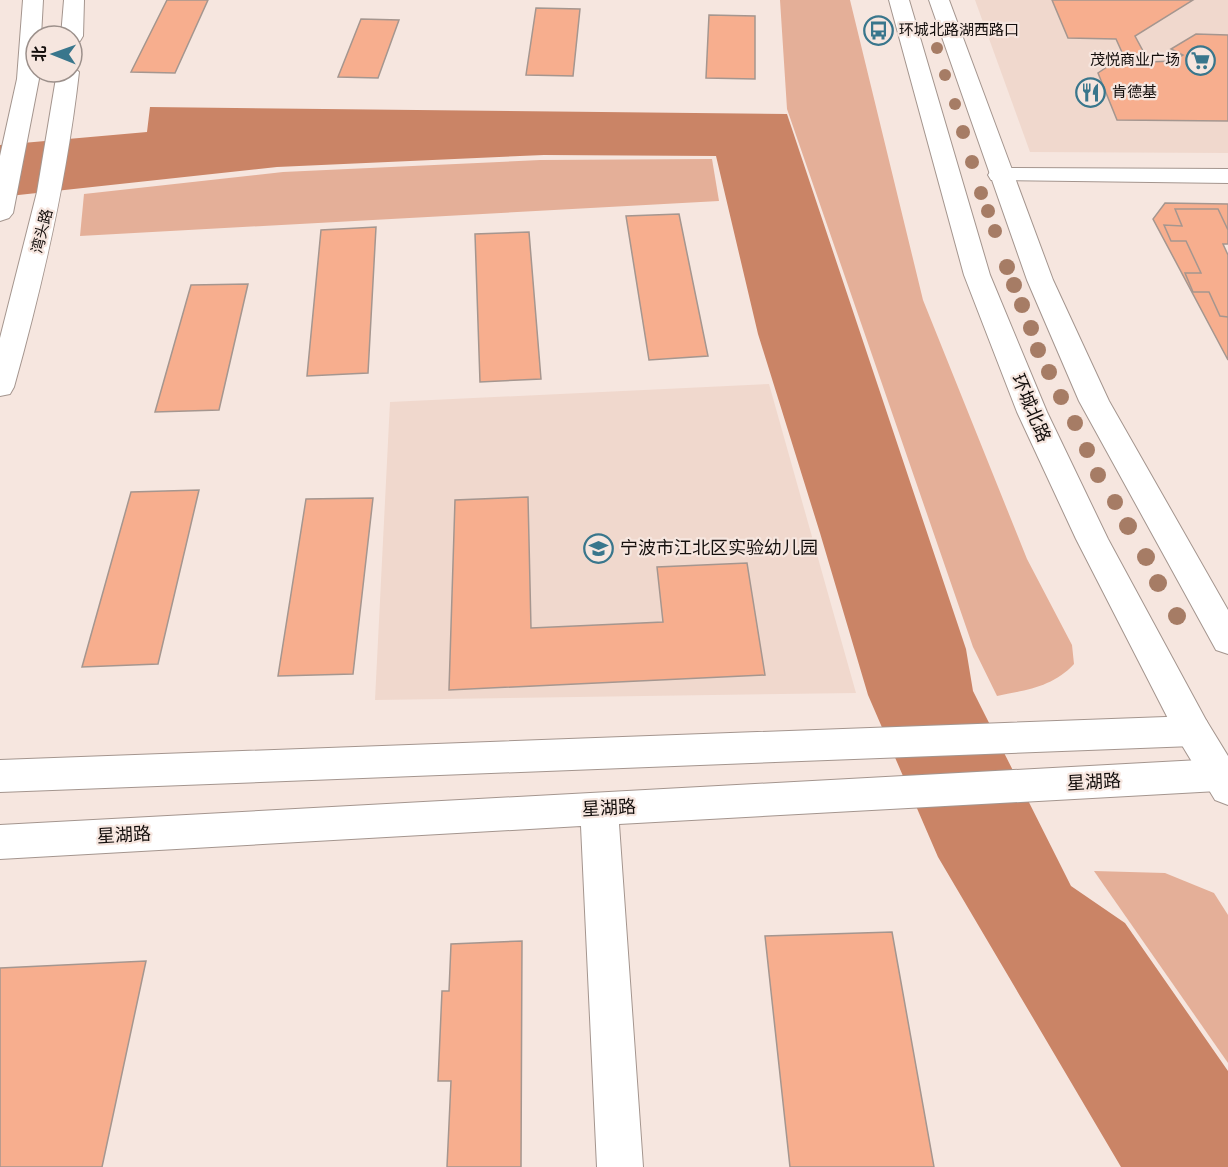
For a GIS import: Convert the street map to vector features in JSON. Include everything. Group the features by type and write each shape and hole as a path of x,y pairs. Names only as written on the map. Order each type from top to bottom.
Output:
{"main road":[{"path":"1,208 18,137 28,79 33,0"},
{"path":"73,24 74,0"},
{"name":"环城北路","path":"899,0 977,275 1032,412 1092,539 1192,731 1223,782"},
{"path":"939,0 1000,175 1040,280 1094,401 1228,641"},
{"name":"湾头路","path":"0,387 50,202 62,133 67,84"},
{"path":"1000,175 1228,176"},
{"path":"0,776 1192,731"},
{"name":"星湖路","path":"0,842 599,809 1223,782"},
{"path":"599,809 620,1167"}],"shaded area":[{"path":"780,0 850,0 923,300 1027,559 1072,645 1074,664 1048,683 997,696 973,647 787,109"},
{"path":"975,0 1228,0 1228,153 1030,152"},
{"path":"150,107 787,114 966,649 973,691 1071,886 1125,923 1228,1071 1228,1167 1121,1167 938,857 868,695 758,334 716,156 544,155 277,167 0,197 0,145 147,132"},
{"path":"712,159 719,201 80,236 84,194 283,172 540,160"},
{"name":"宁波市江北区实验幼儿园","path":"769,384 856,693 375,700 390,402"},
{"path":"1094,871 1165,873 1214,893 1228,915 1228,1063"}],"building":[{"path":"167,0 208,0 175,73 131,72"},
{"name":"茂悦商业广场","path":"1052,0 1193,0 1135,36 1149,62 1173,61 1183,55 1171,49 1196,34 1228,35 1228,121 1117,120 1098,73 1119,59 1125,59 1116,39 1068,38"},
{"path":"536,8 580,9 573,76 526,75"},
{"path":"709,15 755,16 755,79 706,78"},
{"path":"361,19 399,20 378,78 338,77"},
{"path":"1165,203 1228,204 1228,233 1209,233 1228,271 1228,360 1153,219"},
{"path":"1175,209 1218,209 1228,230 1228,244 1223,244 1228,255 1228,317 1220,316 1209,292 1193,292 1185,273 1201,273 1186,241 1171,241 1164,225 1182,226"},
{"path":"679,214 708,356 649,360 626,216"},
{"path":"376,227 368,373 307,376 321,230"},
{"path":"529,232 541,379 480,382 475,234"},
{"path":"248,284 219,410 155,412 191,285"},
{"path":"199,490 158,664 82,667 131,492"},
{"path":"528,497 531,628 663,622 657,567 747,563 765,675 449,690 455,500"},
{"path":"373,498 353,674 278,676 306,499"},
{"path":"892,932 934,1167 790,1167 765,936"},
{"path":"522,941 521,1167 447,1167 451,1081 438,1081 442,991 449,991 451,944"},
{"path":"146,961 102,1167 0,1167 0,968"}],"place":[{"name":"环城北路湖西路口","path":"878,30"},
{"name":"茂悦商业广场","path":"1201,60"},
{"name":"肯德基","path":"1091,92"},
{"name":"宁波市江北区实验幼儿园","path":"599,548"}]}
